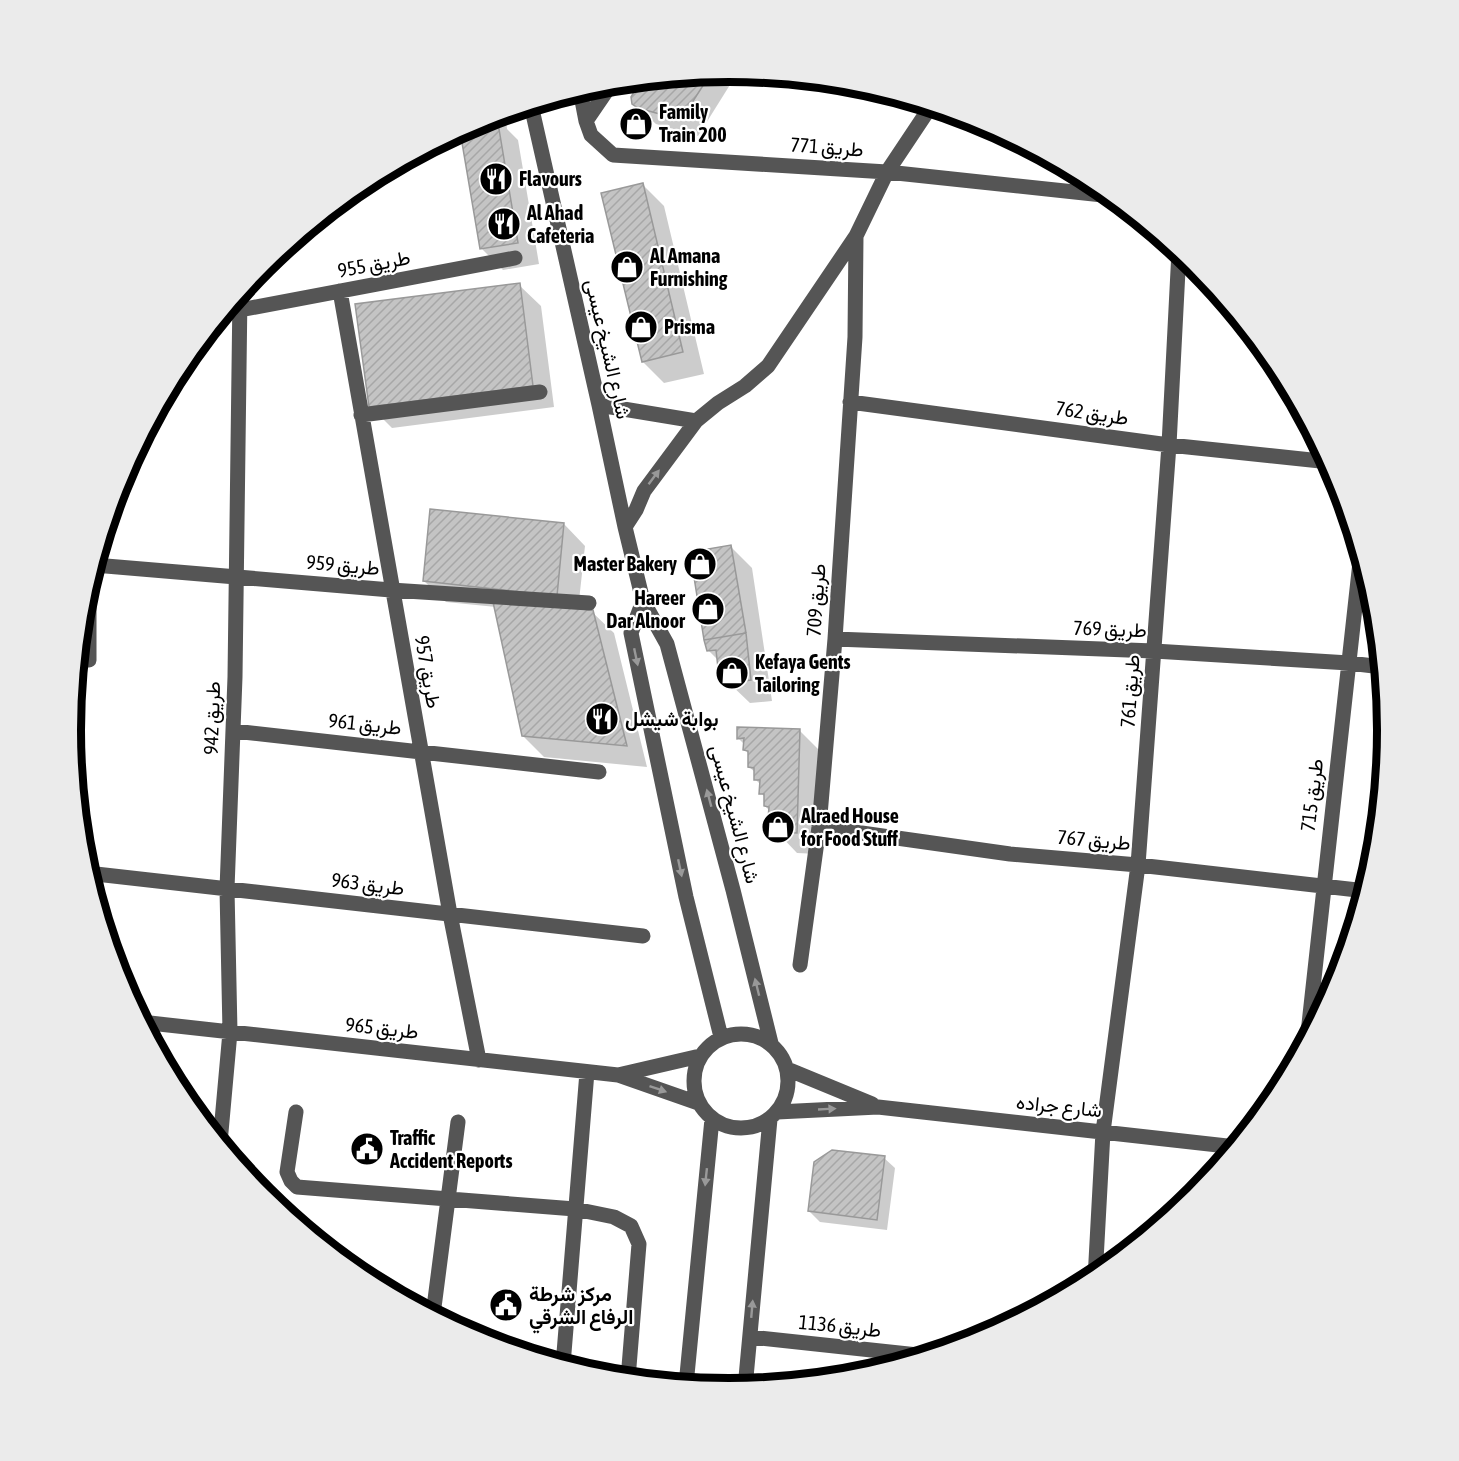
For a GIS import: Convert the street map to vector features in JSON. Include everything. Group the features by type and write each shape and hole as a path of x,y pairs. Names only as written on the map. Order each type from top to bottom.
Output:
{"street":[{"path":"586,121 605,94"},
{"name":"طريق 771","path":"582,99 591,135 613,154 887,172 1094,194"},
{"name":"شارع الشيخ عيسى","path":"533,113 643,601 668,644 771,1043"},
{"name":"طريق 709","path":"625,527 636,510 644,490 696,422 768,366 856,236 887,172 927,113"},
{"name":"طريق 709","path":"800,965 819,827 835,639 855,337 856,236"},
{"name":"طريق 955","path":"240,310 515,258"},
{"name":"طريق 761","path":"1096,1266 1103,1132 1138,865 1169,445 1178,263"},
{"name":"طريق 957","path":"340,291 391,590 479,1060"},
{"name":"طريق 942","path":"221,1132 230,1032 227,889 234,731 240,305"},
{"path":"361,415 540,392"},
{"name":"طريق 762","path":"850,402 1169,445 1319,461"},
{"path":"599,405 696,422"},
{"name":"طريق 959","path":"102,566 391,590 589,603"},
{"name":"طريق 715","path":"1309,1020 1359,574"},
{"path":"643,601 631,633 686,897 721,1037"},
{"name":"طريق 769","path":"835,639 1154,651 1374,666"},
{"name":"طريق 961","path":"234,731 599,772"},
{"name":"طريق 767","path":"819,827 1010,854 1138,865 1358,890"},
{"name":"طريق 963","path":"97,874 643,936"},
{"name":"طريق 965","path":"151,1023 618,1075 698,1103"},
{"path":"733,1034 747,1034 771,1043 781,1055 787,1069 789,1084 785,1099 774,1115 757,1126 741,1129 726,1126 712,1119 698,1103 693,1087 694,1071 700,1056 709,1045 721,1037 733,1034"},
{"name":"طريق 965","path":"618,1075 700,1056"},
{"path":"787,1069 878,1107"},
{"path":"564,1357 587,1072"},
{"path":"774,1115 878,1107"},
{"name":"شارع جراده","path":"878,1107 1227,1146"},
{"path":"296,1112 287,1172 297,1187 575,1209 614,1217 631,1226 639,1244 629,1371"},
{"path":"746,1379 774,1115"},
{"path":"687,1378 712,1119"},
{"path":"434,1307 458,1122"},
{"name":"طريق 1136","path":"750,1337 908,1354"}],"building":[{"path":"705,83 681,120 638,108 632,104 631,97 635,89"},
{"path":"498,125 518,243 480,249 462,140"},
{"path":"643,183 683,352 642,362 601,193"},
{"path":"520,283 533,386 369,407 355,304"},
{"path":"430,509 564,523 557,596 423,581"},
{"path":"731,545 746,633 704,640 690,552"},
{"path":"493,602 593,610 627,746 522,736"},
{"path":"746,633 751,680 727,683 725,667 718,668 716,650 707,651 704,640"},
{"path":"737,727 800,729 797,833 774,832 774,820 768,819 769,807 764,806 764,794 759,794 760,780 754,780 754,768 748,767 748,751 743,750 744,738 737,739"},
{"path":"832,1150 885,1156 877,1220 808,1211 814,1162"}],"place":[{"name":"Family Train 200","path":"636,124"},
{"name":"Flavours","path":"496,179"},
{"name":"Al Ahad Cafeteria","path":"504,224"},
{"name":"Al Amana Furnishing","path":"627,267"},
{"name":"Prisma","path":"641,327"},
{"name":"Master Bakery","path":"700,564"},
{"name":"Hareer Dar Alnoor","path":"708,609"},
{"name":"Kefaya Gents Tailoring","path":"732,673"},
{"name":"بوابة شيشل","path":"602,719"},
{"name":"Alraed House for Food Stuff","path":"778,827"},
{"name":"Traffic Accident Reports","path":"367,1149"},
{"name":"مركز شرطة الرفاع الشرقي","path":"506,1305"}]}
